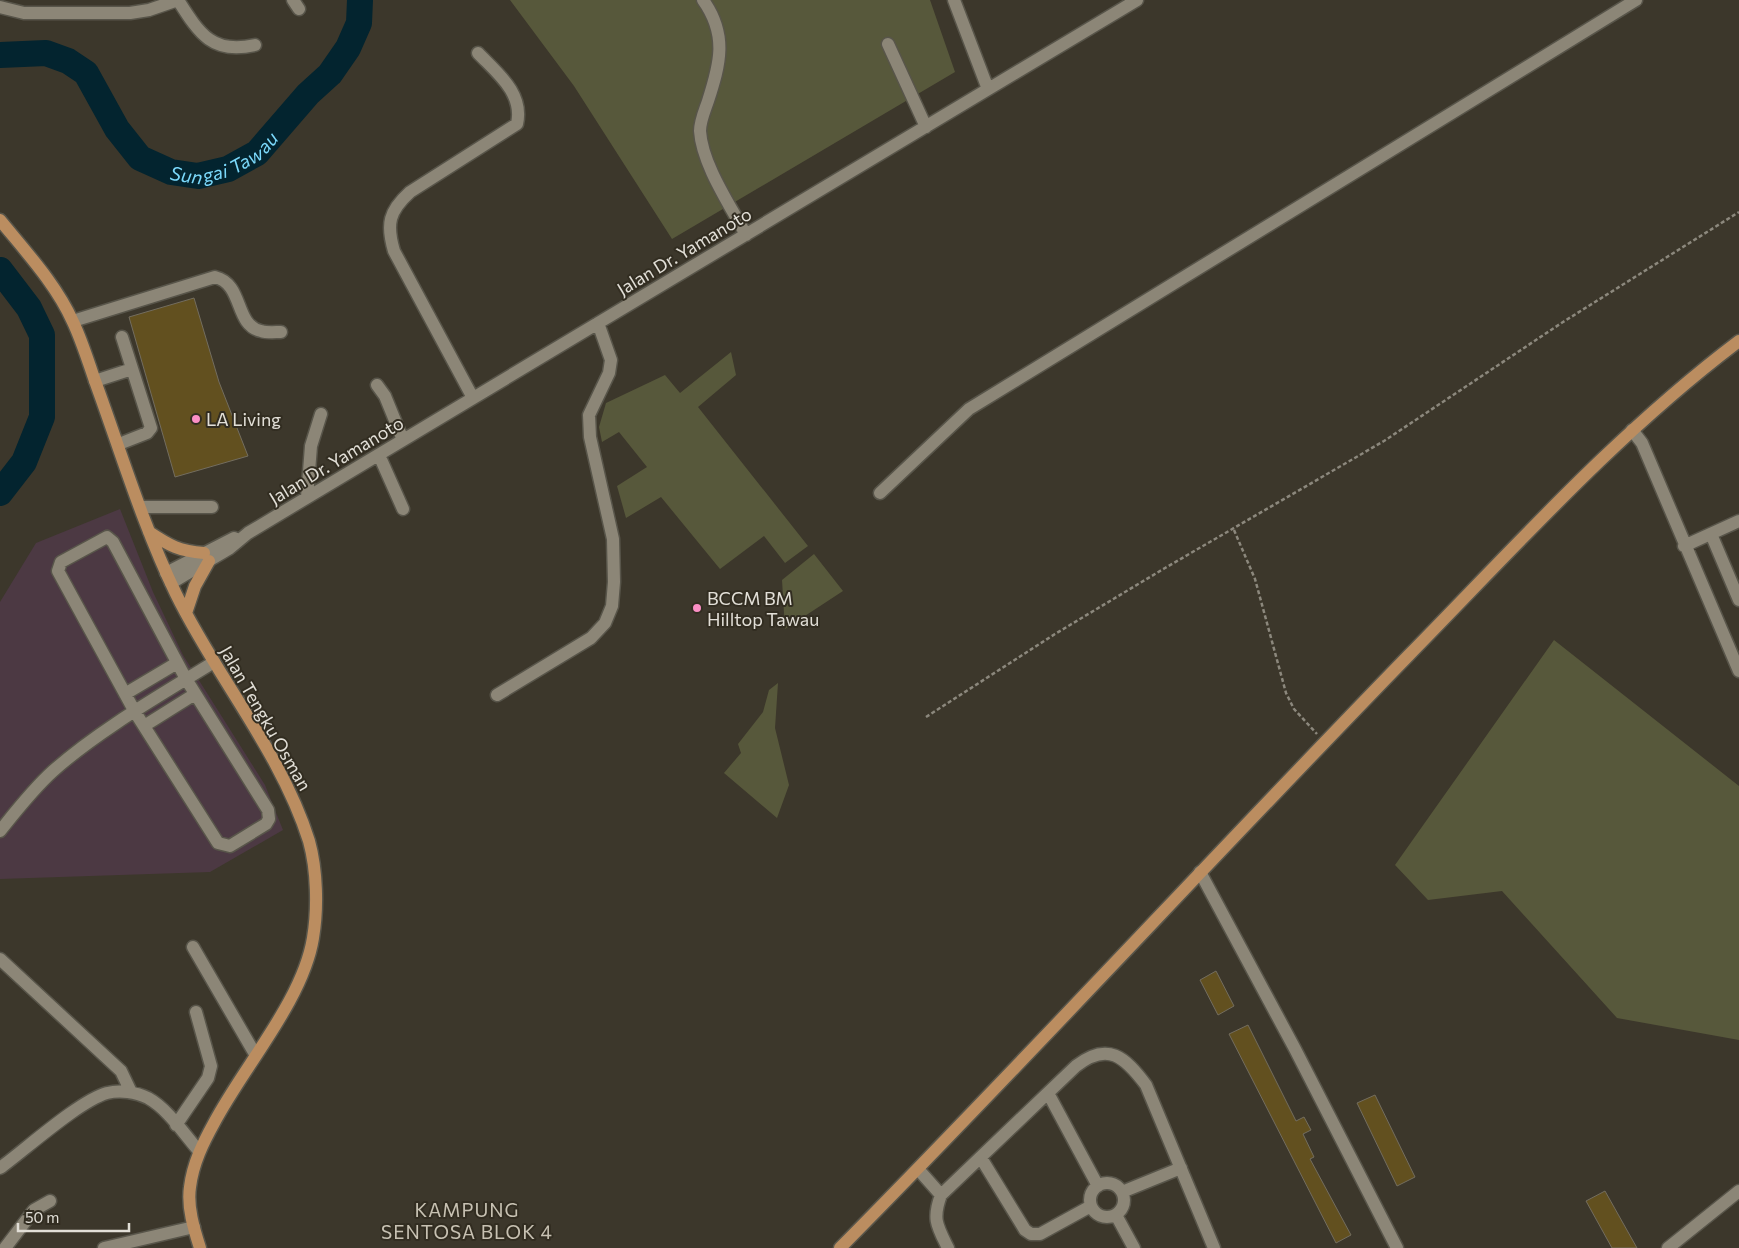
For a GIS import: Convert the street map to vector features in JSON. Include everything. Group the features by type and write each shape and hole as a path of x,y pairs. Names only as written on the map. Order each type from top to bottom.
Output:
{"main road":[{"name":"Jalan Tengku Osman","path":"0,220 52,284 73,321 119,444 149,532 169,578 186,613 294,802 310,845 315,889 314,936 307,965 296,989 225,1100 199,1151 189,1189 190,1209 200,1248"},
{"path":"840,1248 918,1169 1324,742 1547,512 1632,430 1703,368 1739,341"},
{"path":"149,532 170,547 206,557 194,586 186,613"}],"street":[{"path":"0,7 24,12 130,12 149,10 178,0 194,25 214,43 226,48 255,45"},
{"path":"704,0 710,9 720,41 719,68 700,128 702,141 706,158 746,234"},
{"path":"954,0 988,89"},
{"name":"Jalan Dr. Yamanoto","path":"169,578 206,557 226,541 248,533 1137,0"},
{"path":"880,493 969,409 1636,0"},
{"path":"888,44 926,127"},
{"path":"473,398 394,251 390,235 391,218 397,203 410,192 517,124 519,114 517,100 510,86 478,53"},
{"path":"73,321 215,276 224,279 232,288 246,320 259,331 281,332"},
{"path":"497,695 591,638 605,623 612,606 614,582 613,539 590,438 589,415 609,374 611,360 598,323"},
{"path":"119,444 147,433 151,428 122,337"},
{"path":"95,381 132,368"},
{"path":"377,385 385,396 404,440"},
{"path":"307,497 311,446 321,414"},
{"path":"1632,430 1642,442 1684,546 1739,671"},
{"path":"379,455 403,509"},
{"path":"141,507 212,507"},
{"path":"1684,546 1739,521"},
{"path":"1711,534 1739,600"},
{"path":"103,538 110,539 186,679 268,810 269,819 266,824 230,846 218,843 135,712 58,572 61,562 103,538"},
{"path":"0,831 25,800 52,772 84,745 214,662"},
{"path":"126,694 177,663"},
{"path":"144,726 195,694"},
{"path":"1200,872 1295,1049 1397,1248"},
{"path":"193,947 255,1054"},
{"path":"0,959 122,1071 131,1092"},
{"path":"176,1125 208,1078 211,1066 196,1012"},
{"path":"948,1248 936,1222 935,1211 941,1195 1076,1066 1097,1053 1108,1053 1122,1058 1135,1070 1146,1085 1214,1248"},
{"path":"3,1161 94,1098 108,1093 131,1092 148,1098 158,1105 199,1151"},
{"path":"1048,1093 1098,1186"},
{"path":"981,1158 1025,1230 1031,1234 1040,1234 1091,1206"},
{"path":"1122,1192 1181,1168"},
{"path":"918,1169 941,1195"},
{"path":"1114,1184 1122,1192 1123,1207 1116,1215 1102,1216 1091,1206 1091,1194 1098,1186 1114,1184"},
{"path":"1668,1248 1739,1191"},
{"path":"5,1248 34,1210 50,1201"},
{"path":"1116,1215 1134,1248"},
{"path":"104,1248 144,1244 194,1228"}],"path":[{"path":"926,717 1064,629 1384,442 1563,322 1739,212"},
{"path":"1234,530 1256,578 1286,693 1294,709 1324,742"}],"shaded area":[{"path":"120,509 153,592 183,655 265,785 283,830 210,872 0,879 0,602 36,543"}],"green space":[{"path":"510,0 930,0 955,72 672,239 574,86"},
{"path":"731,352 736,375 698,407 808,546 785,563 764,536 720,569 661,497 626,518 617,486 647,467 619,432 602,442 599,427 606,403 665,375 680,393"},
{"path":"814,554 843,591 785,629 782,580"},
{"path":"1554,640 1739,786 1739,1040 1617,1018 1502,891 1428,900 1395,865"},
{"path":"778,683 775,728 789,785 777,818 724,773 741,753 738,744 763,712 769,690"}],"building":[{"name":"LA Living","path":"194,298 219,382 248,456 175,477 129,317"},
{"path":"1216,971 1234,1006 1218,1015 1200,980"},
{"path":"1248,1025 1296,1121 1304,1117 1311,1130 1303,1134 1314,1157 1310,1159 1351,1235 1336,1243 1229,1034"},
{"path":"1375,1095 1415,1177 1397,1186 1357,1103"},
{"path":"1605,1191 1637,1248 1612,1248 1586,1201"}],"waterway":[{"name":"Sungai Tawau","path":"0,55 46,53 68,61 86,73 117,129 140,158 171,172 198,176 228,169 257,153 308,94 330,74 348,48 359,23 360,0"},
{"name":"Sungai Tawau","path":"0,270 29,308 42,335 42,417 24,462 0,493"}],"place":[{"name":"LA Living","path":"196,419"},
{"name":"BCCM BM Hilltop Tawau","path":"697,608"}],"district":[{"name":"KAMPUNG SENTOSA BLOK 4","path":"467,1220"}]}
